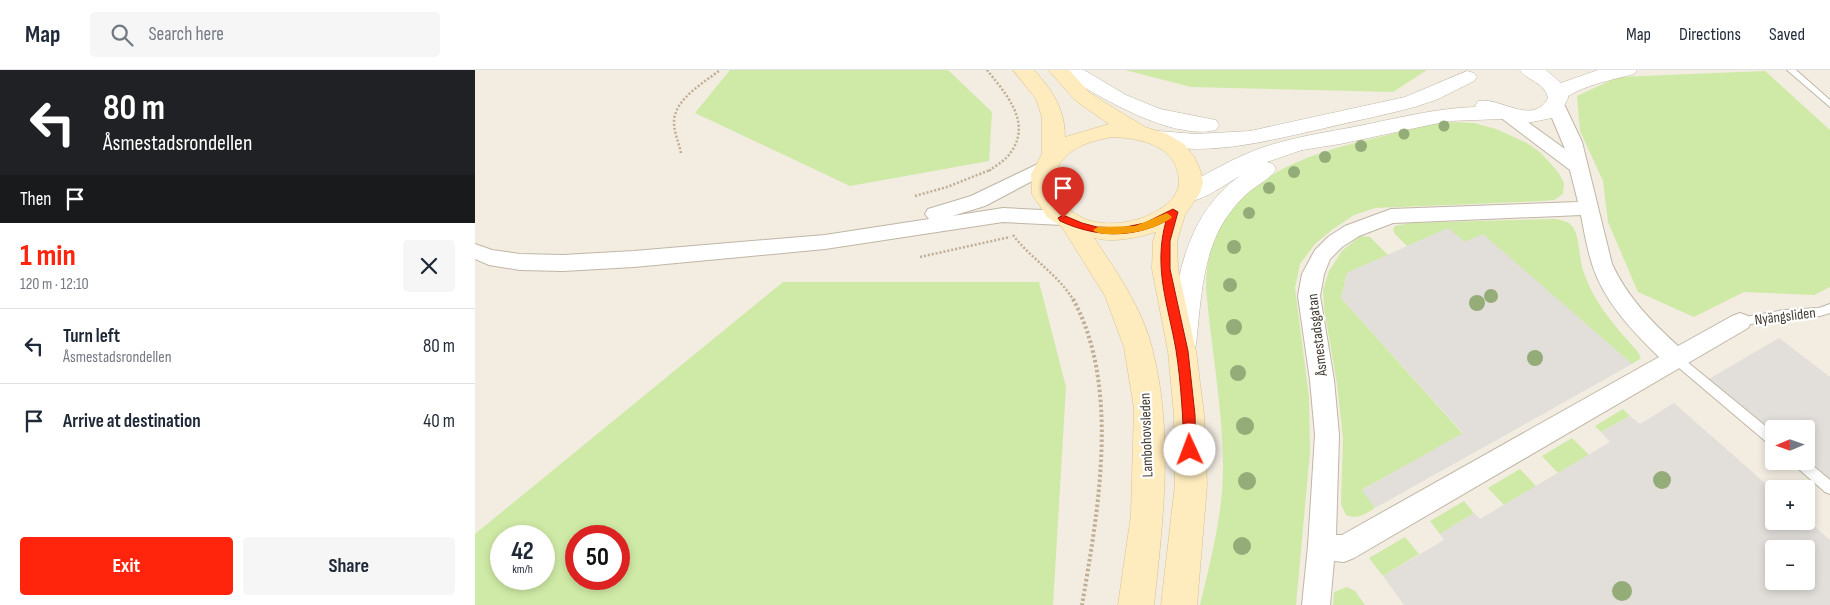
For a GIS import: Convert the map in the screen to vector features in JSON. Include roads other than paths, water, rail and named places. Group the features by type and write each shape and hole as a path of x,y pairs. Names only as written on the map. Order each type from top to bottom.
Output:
{"main road":[{"path":"1023,70 1041,90 1051,106 1055,130 1048,161 1040,182 1044,197 1055,212 1067,220 1097,230 1121,231 1148,226 1181,204"},
{"path":"1058,70 1083,97 1109,116 1173,147 1188,164 1191,177 1165,241 1165,269 1182,351 1189,415 1191,485 1179,605"},
{"path":"1048,161 1065,144 1093,133 1112,130 1150,135"},
{"name":"Lambohovsleden","path":"1067,220 1117,294 1138,347 1147,400 1147,515 1136,605"}],"street":[{"path":"1070,70 1138,110 1177,121 1241,126 1307,124"},
{"path":"1530,70 1545,77 1557,99 1573,142 1602,264 1610,283 1641,326 1677,359"},
{"path":"1181,204 1247,162 1271,152 1300,144 1448,114 1534,116 1548,112 1557,99 1577,82 1603,74 1627,70"},
{"path":"1150,135 1196,141 1250,138 1411,102 1431,95 1471,73"},
{"path":"1471,73 1466,86 1472,97 1484,106 1503,114 1579,167"},
{"path":"1182,351 1188,298 1196,263 1203,235 1215,214 1229,197 1249,179 1291,156 1340,137"},
{"path":"825,242 951,210 978,201 1007,188 1048,161"},
{"name":"Åsmestadsgatan","path":"1316,605 1322,546 1327,435 1322,380 1309,296 1313,274 1322,255 1335,242 1352,231 1391,216 1590,208"},
{"path":"475,251 489,257 520,262 563,263 720,253 825,242 1014,215 1067,220"},
{"path":"1322,546 1344,549 1740,322"}],"lane":[{"path":"1791,70 1830,104"},
{"name":"Nyängsliden","path":"1740,322 1784,314 1820,312 1830,308"},
{"path":"1677,359 1765,433"},
{"path":"1809,470 1830,488"}]}
